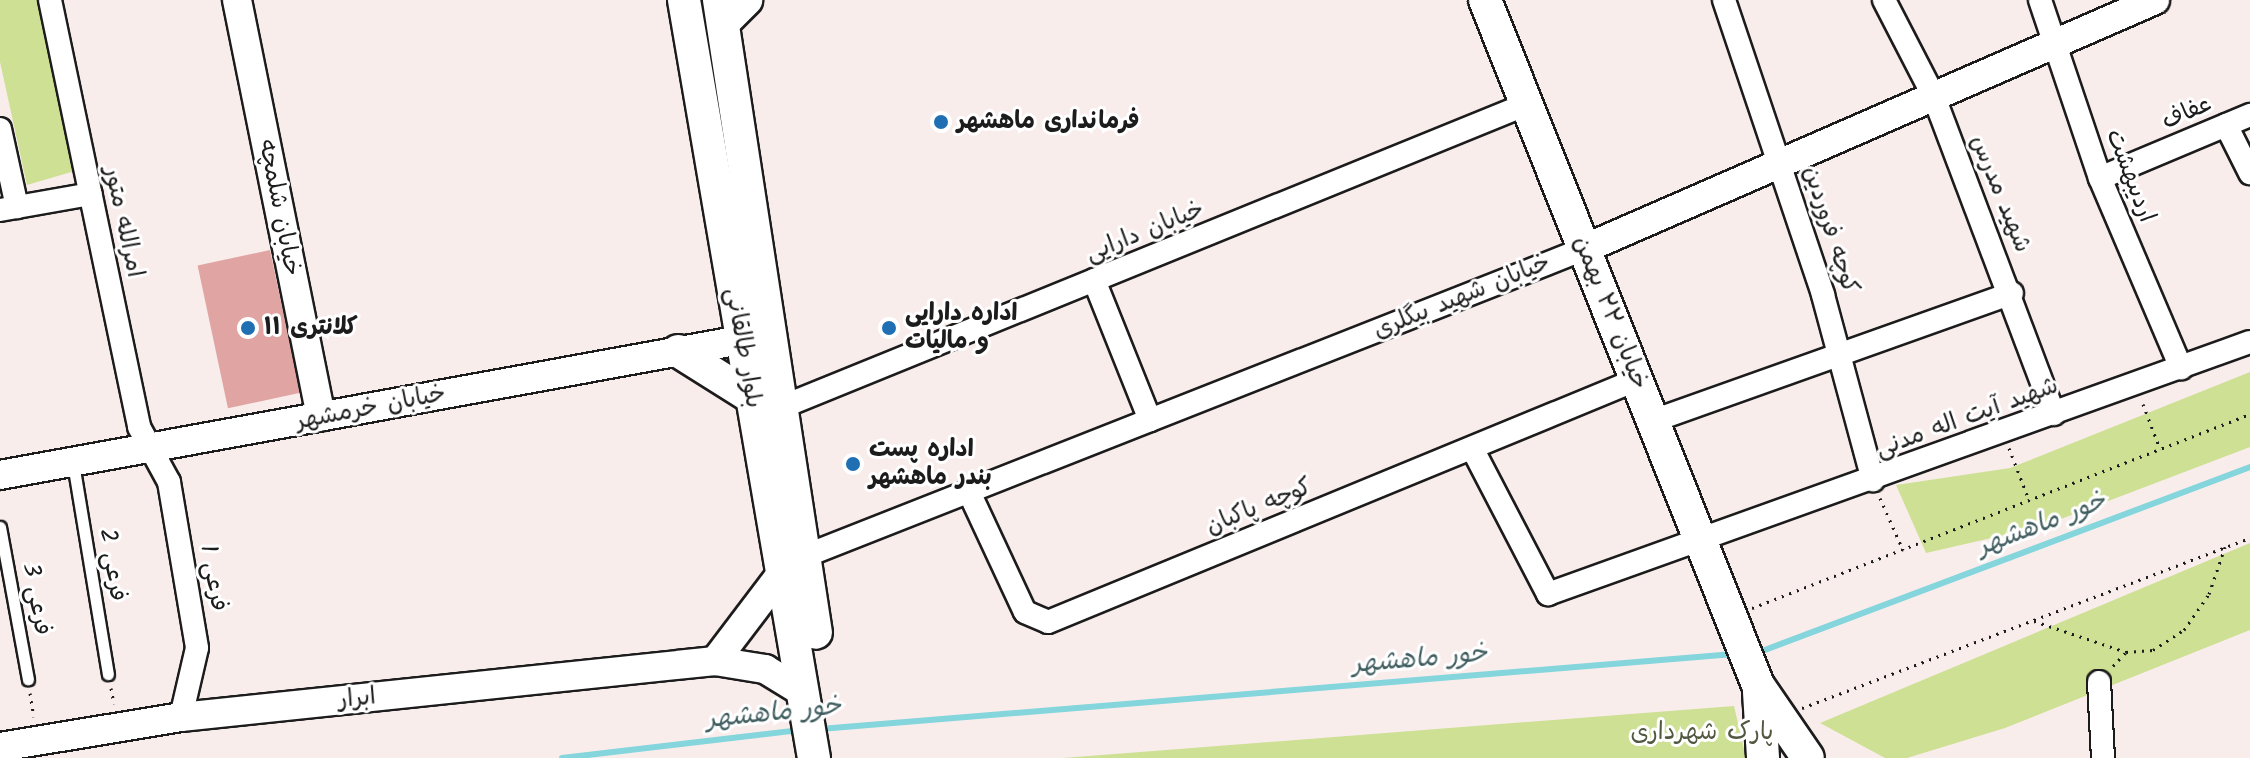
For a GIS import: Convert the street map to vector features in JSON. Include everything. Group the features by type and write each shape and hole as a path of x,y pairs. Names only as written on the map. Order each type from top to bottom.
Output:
{"main road":[{"name":"بلوار طالقانی","path":"684,0 751,397 795,563"},
{"path":"721,12 746,0"},
{"name":"خیابان ۲۲ بهمن","path":"1485,0 1758,685"},
{"name":"بلوار طالقانی","path":"721,12 782,407 795,563 811,694"},
{"path":"678,351 751,397"},
{"path":"1758,685 1808,758"},
{"path":"1758,685 1763,758"},
{"path":"811,694 814,758"},
{"path":"811,694 835,758"}],"street":[{"name":"امرالله متور","path":"50,0 139,427 153,451"},
{"name":"خیابان شلمچه","path":"237,0 321,417"},
{"name":"کوچه فروردین","path":"1724,0 1781,163 1841,353 1873,480"},
{"name":"شهید مدرس","path":"1884,0 1934,97 2012,293 2054,414"},
{"name":"اردیبهشت","path":"2040,0 2100,178 2181,368"},
{"name":"خیابان شهید بیگلری","path":"795,563 1584,249 2155,0"},
{"name":"خیابان دارایی","path":"782,407 1527,104"},
{"name":"عفاف","path":"2100,178 2250,115"},
{"path":"2226,125 2250,173"},
{"path":"0,129 9,208 91,194"},
{"path":"1094,280 1150,420"},
{"path":"1653,421 2012,293"},
{"name":"خیابان خرمشهر","path":"0,475 153,451 741,340"},
{"name":"شهید آیت اله مدنی","path":"1472,448 1548,594 1701,543 2250,342"},
{"name":"کوچه پاکبان","path":"969,492 1025,612 1048,622 1636,380"},
{"name":"فرعی 1","path":"153,451 169,482 196,635 181,717"},
{"path":"715,661 795,563"},
{"name":"ابرار","path":"0,747 181,717 715,661 765,669 811,694"},
{"path":"2099,682 2103,758"}],"lane":[{"name":"فرعی 2","path":"73,463 108,674"},
{"name":"فرعی 3","path":"0,527 28,679"}],"path":[{"path":"2136,384 2160,449"},
{"path":"1732,622 1903,550 2250,414"},
{"path":"2003,433 2029,500"},
{"path":"1873,480 1903,550"},
{"path":"1780,717 2250,538"},
{"path":"2032,620 2126,652 2153,650 2184,630 2209,594 2225,547"},
{"path":"2099,682 2126,652"},
{"path":"108,674 118,727"},
{"path":"28,679 37,741"}],"green space":[{"path":"0,0 50,0 85,168 27,185 0,62"},
{"path":"2250,372 2250,447 2040,527 1926,553 1896,485 2010,468"},
{"path":"2250,543 2250,630 2005,728 1907,758 1885,758 1820,723"},
{"name":"پارک شهرداری","path":"1734,706 1746,758 1063,758"}],"building":[{"name":"کلانتری ۱۱","path":"270,250 300,393 228,408 198,265"}],"waterway":[{"name":"خور ماهشهر","path":"1757,653 2250,467"},
{"name":"خور ماهشهر","path":"820,729 1734,654"},
{"name":"خور ماهشهر","path":"562,758 801,730"}],"place":[{"name":"فرمانداری ماهشهر","path":"941,122"},
{"name":"کلانتری ۱۱","path":"248,328"},
{"name":"اداره دارایی و مالیات","path":"889,328"},
{"name":"اداره پست بندر ماهشهر","path":"853,464"}]}
